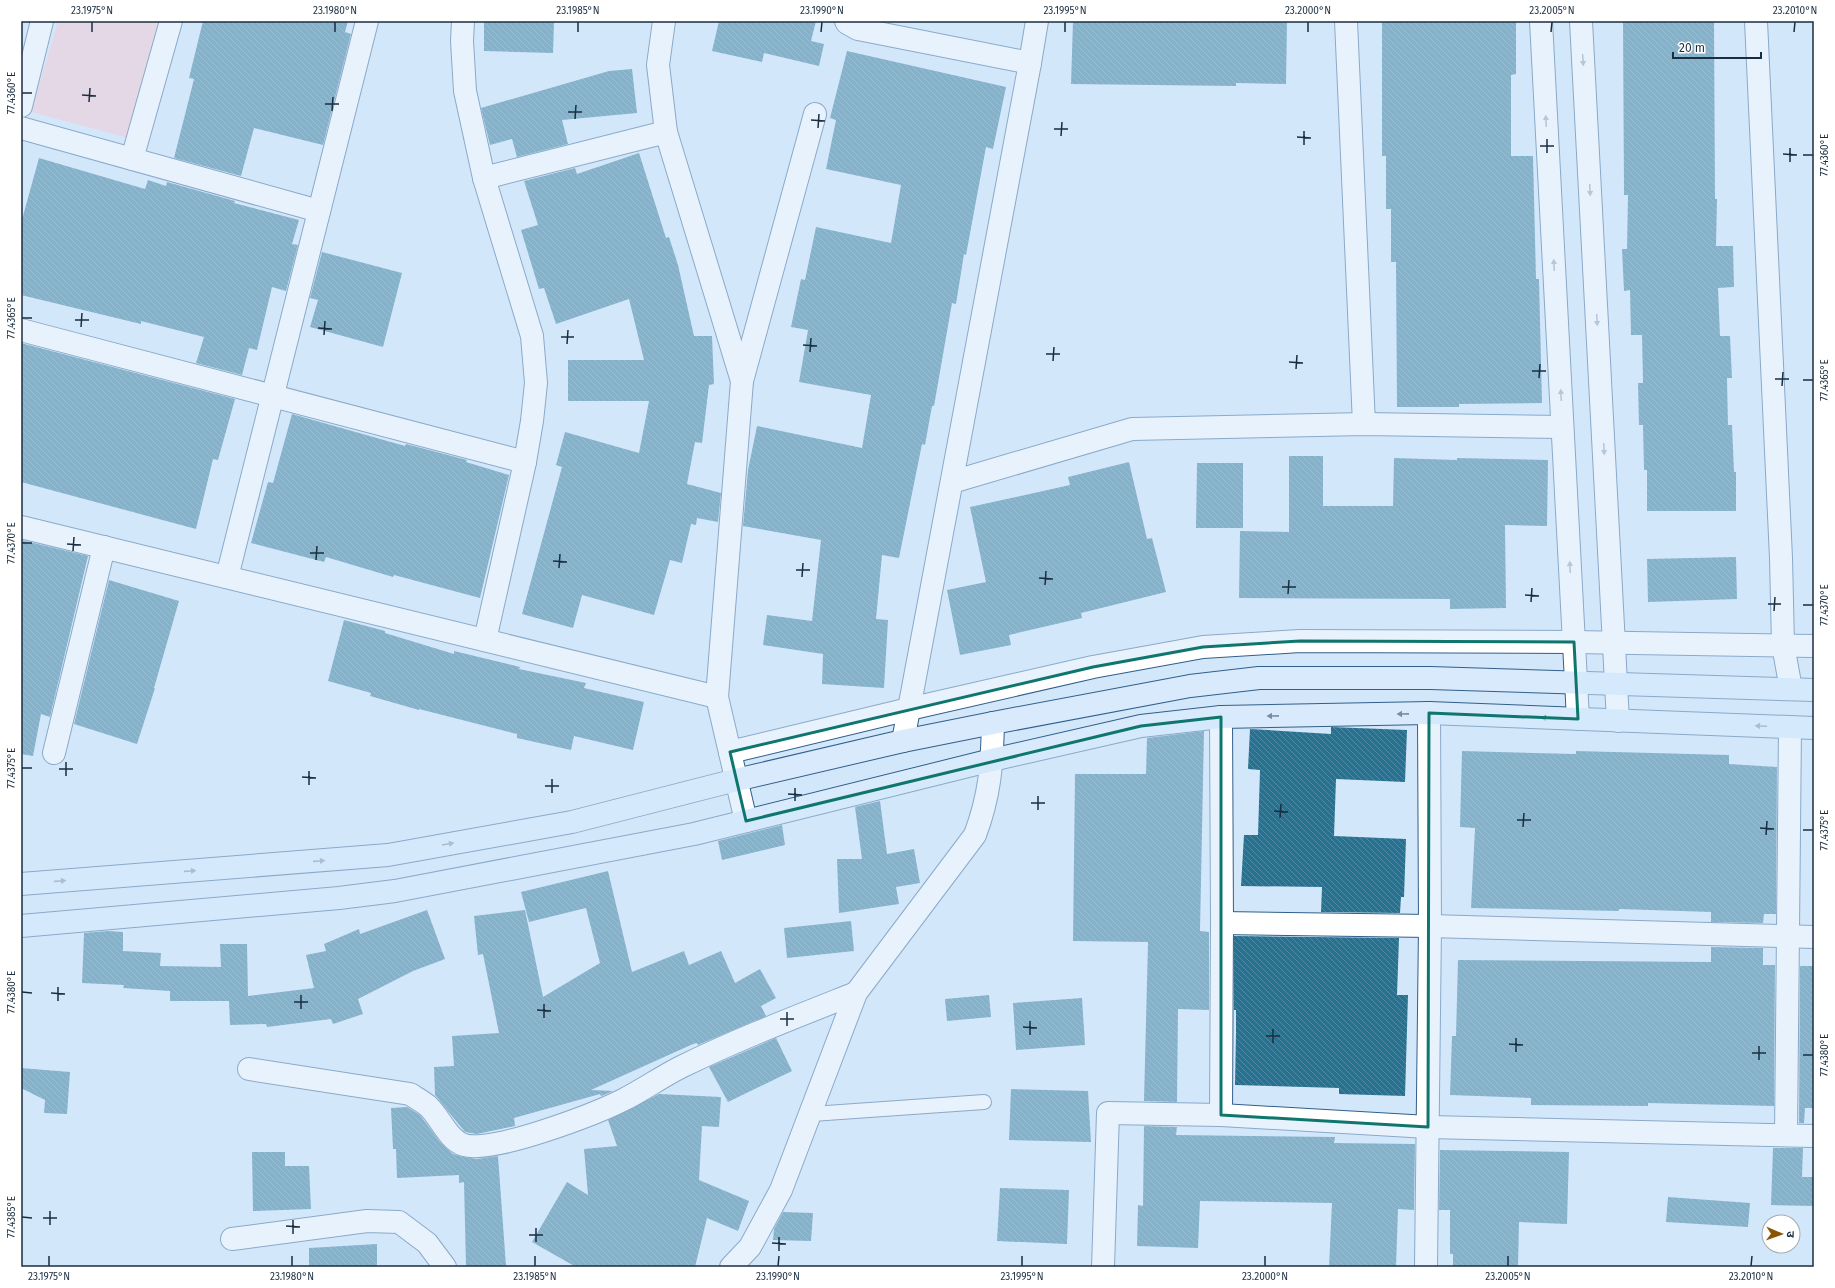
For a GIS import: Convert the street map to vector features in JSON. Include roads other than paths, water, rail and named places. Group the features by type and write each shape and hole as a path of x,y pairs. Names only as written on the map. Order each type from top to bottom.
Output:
{"street":[{"path":"21,106 42,21"},
{"path":"132,159 172,21"},
{"path":"227,577 367,21"},
{"path":"463,21 462,41 465,91 484,178 532,336 536,383 532,422 525,462 485,640"},
{"path":"664,21 658,65 666,132 742,381"},
{"path":"846,21 858,29 1030,63"},
{"path":"903,741 1037,21"},
{"path":"1346,21 1364,424"},
{"path":"1541,21 1578,719"},
{"path":"1581,21 1618,721"},
{"path":"1756,21 1781,558 1783,645 1790,688"},
{"path":"746,821 717,697 742,381 815,114"},
{"path":"21,128 319,211"},
{"path":"484,178 666,132"},
{"path":"21,330 525,462"},
{"path":"952,482 1132,429 1364,424 1562,427"},
{"path":"21,526 717,697"},
{"path":"54,753 104,547"},
{"path":"730,752 1093,667 1203,647 1300,641 1574,642 1814,646"},
{"path":"21,884 388,854 572,822 736,780 903,741 1190,686 1259,678 1430,678 1790,688 1814,690"},
{"path":"1426,1267 1430,926 1429,713"},
{"path":"21,926 368,895 694,834 992,760 1141,726 1221,717 1429,713 1814,728"},
{"path":"1221,717 1221,1115"},
{"path":"731,1267 750,1247 781,1190 812,1114 856,993 975,834 985,808 992,760 993,723"},
{"path":"1786,1135 1790,727"},
{"path":"1222,923 1430,926 1814,937"},
{"path":"249,1069 410,1094 428,1106 457,1142 465,1146 477,1147 518,1139 565,1123 623,1100 681,1068 787,1020 856,993"},
{"path":"1103,1267 1108,1113 1221,1115 1428,1127 1814,1136"},
{"path":"232,1238 367,1221 399,1222 427,1243 445,1267"}],"lane":[{"path":"812,1114 984,1102"}]}
